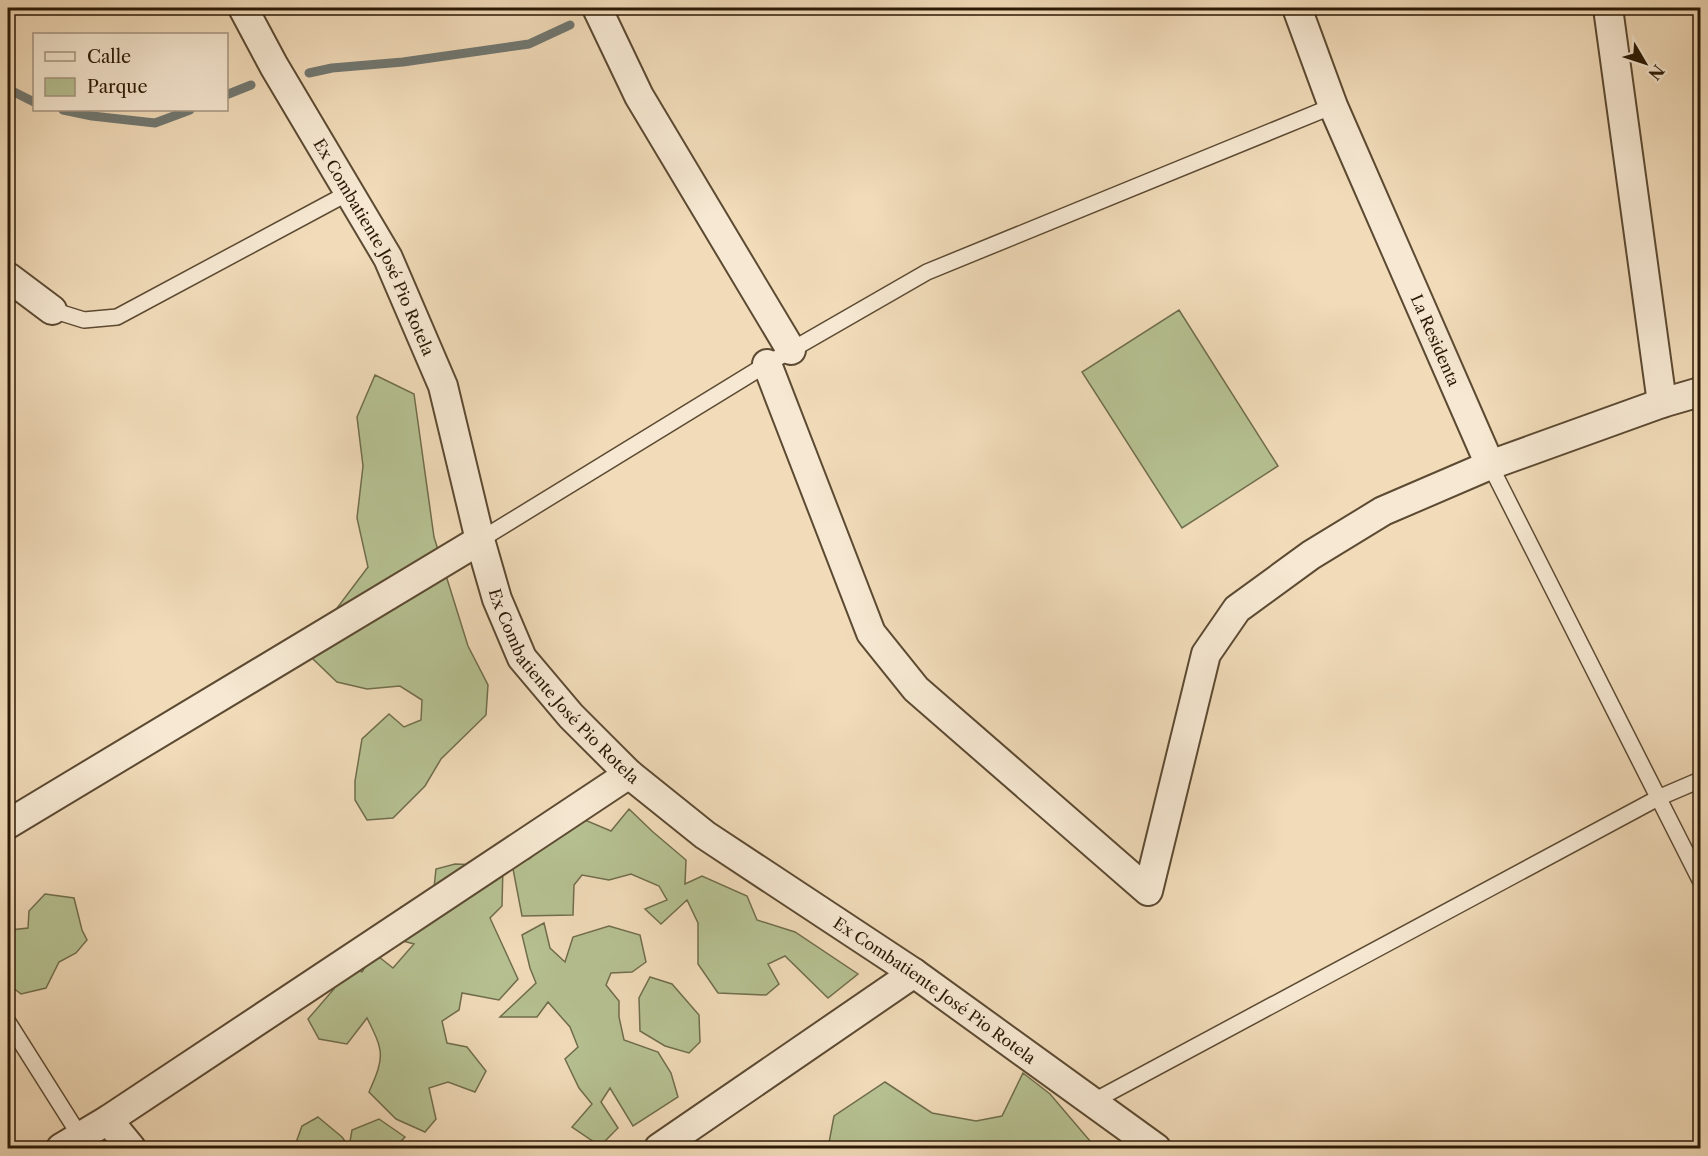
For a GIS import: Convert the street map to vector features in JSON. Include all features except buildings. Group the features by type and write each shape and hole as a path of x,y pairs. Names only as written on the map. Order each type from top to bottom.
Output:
{"street":[{"name":"Ex Combatiente José Pio Rotela","path":"243,8 274,66 388,258 442,386 496,599 522,657 571,716 629,774 705,835 914,972 1156,1149"},
{"path":"597,8 639,96 791,350"},
{"name":"La Residenta","path":"1297,8 1333,106 1490,465"},
{"path":"1608,8 1662,403"},
{"path":"8,277 52,310"},
{"path":"766,364 871,633 916,689 1148,891 1206,654 1237,609 1311,555 1383,511 1490,465 1662,403 1701,392"},
{"path":"8,824 480,540"},
{"path":"70,1143 629,774"},
{"path":"658,1149 914,972"},
{"path":"108,1120 131,1149"}],"lane":[{"path":"480,540 766,364 927,272 1333,106"},
{"path":"52,310 84,320 117,317 350,192"},
{"path":"1490,465 1701,880"},
{"path":"1092,1102 1658,798 1701,780"},
{"path":"8,1022 70,1143"}],"green space":[{"path":"1179,310 1278,466 1182,528 1082,372"},
{"path":"375,375 414,394 434,537 468,646 488,685 486,715 441,759 425,786 393,818 367,820 355,800 355,781 362,739 389,714 404,727 421,720 422,700 400,686 367,689 337,682 313,659 328,620 368,567 357,518 363,466 357,417"},
{"path":"629,809 686,860 685,884 702,876 747,896 757,920 795,932 858,974 828,998 785,956 768,964 779,984 766,995 718,993 698,964 698,923 687,900 661,924 645,909 667,900 659,886 631,874 609,880 582,875 574,885 573,915 522,916 509,848 529,859 578,817 611,831"},
{"path":"455,864 503,866 502,906 490,918 518,979 499,1000 462,993 459,1010 442,1021 447,1043 467,1047 486,1071 475,1092 448,1082 429,1088 436,1119 425,1132 396,1119 369,1092 378,1070 380,1054 377,1039 367,1018 347,1044 319,1039 308,1019 334,989 307,971 334,956 362,972 374,953 393,968 414,944 388,937 401,907 432,907 436,869"},
{"path":"45,894 74,898 82,930 87,940 76,953 59,962 46,988 21,994 8,984 8,934 10,930 28,928 29,911"},
{"path":"544,923 550,948 565,962 573,937 609,926 640,935 646,962 632,972 611,973 606,985 619,1001 619,1017 624,1040 658,1052 671,1073 678,1097 633,1126 610,1088 601,1102 618,1128 600,1146 572,1127 592,1104 579,1088 565,1059 578,1047 570,1027 548,1002 537,1017 500,1017 536,983 522,935"},
{"path":"650,977 672,984 699,1015 700,1042 689,1053 665,1046 640,1031 639,998"},
{"path":"1023,1073 1050,1094 1096,1148 828,1148 834,1116 885,1082 932,1113 976,1121 1002,1116"},
{"path":"318,1117 342,1137 349,1147 352,1130 379,1119 405,1137 394,1148 294,1148 302,1126"}],"waterway":[{"path":"309,73 332,68 403,62 529,44 570,25"},
{"path":"228,94 251,85"},
{"path":"8,89 33,102"},
{"path":"68,111 155,123 187,111"}]}
